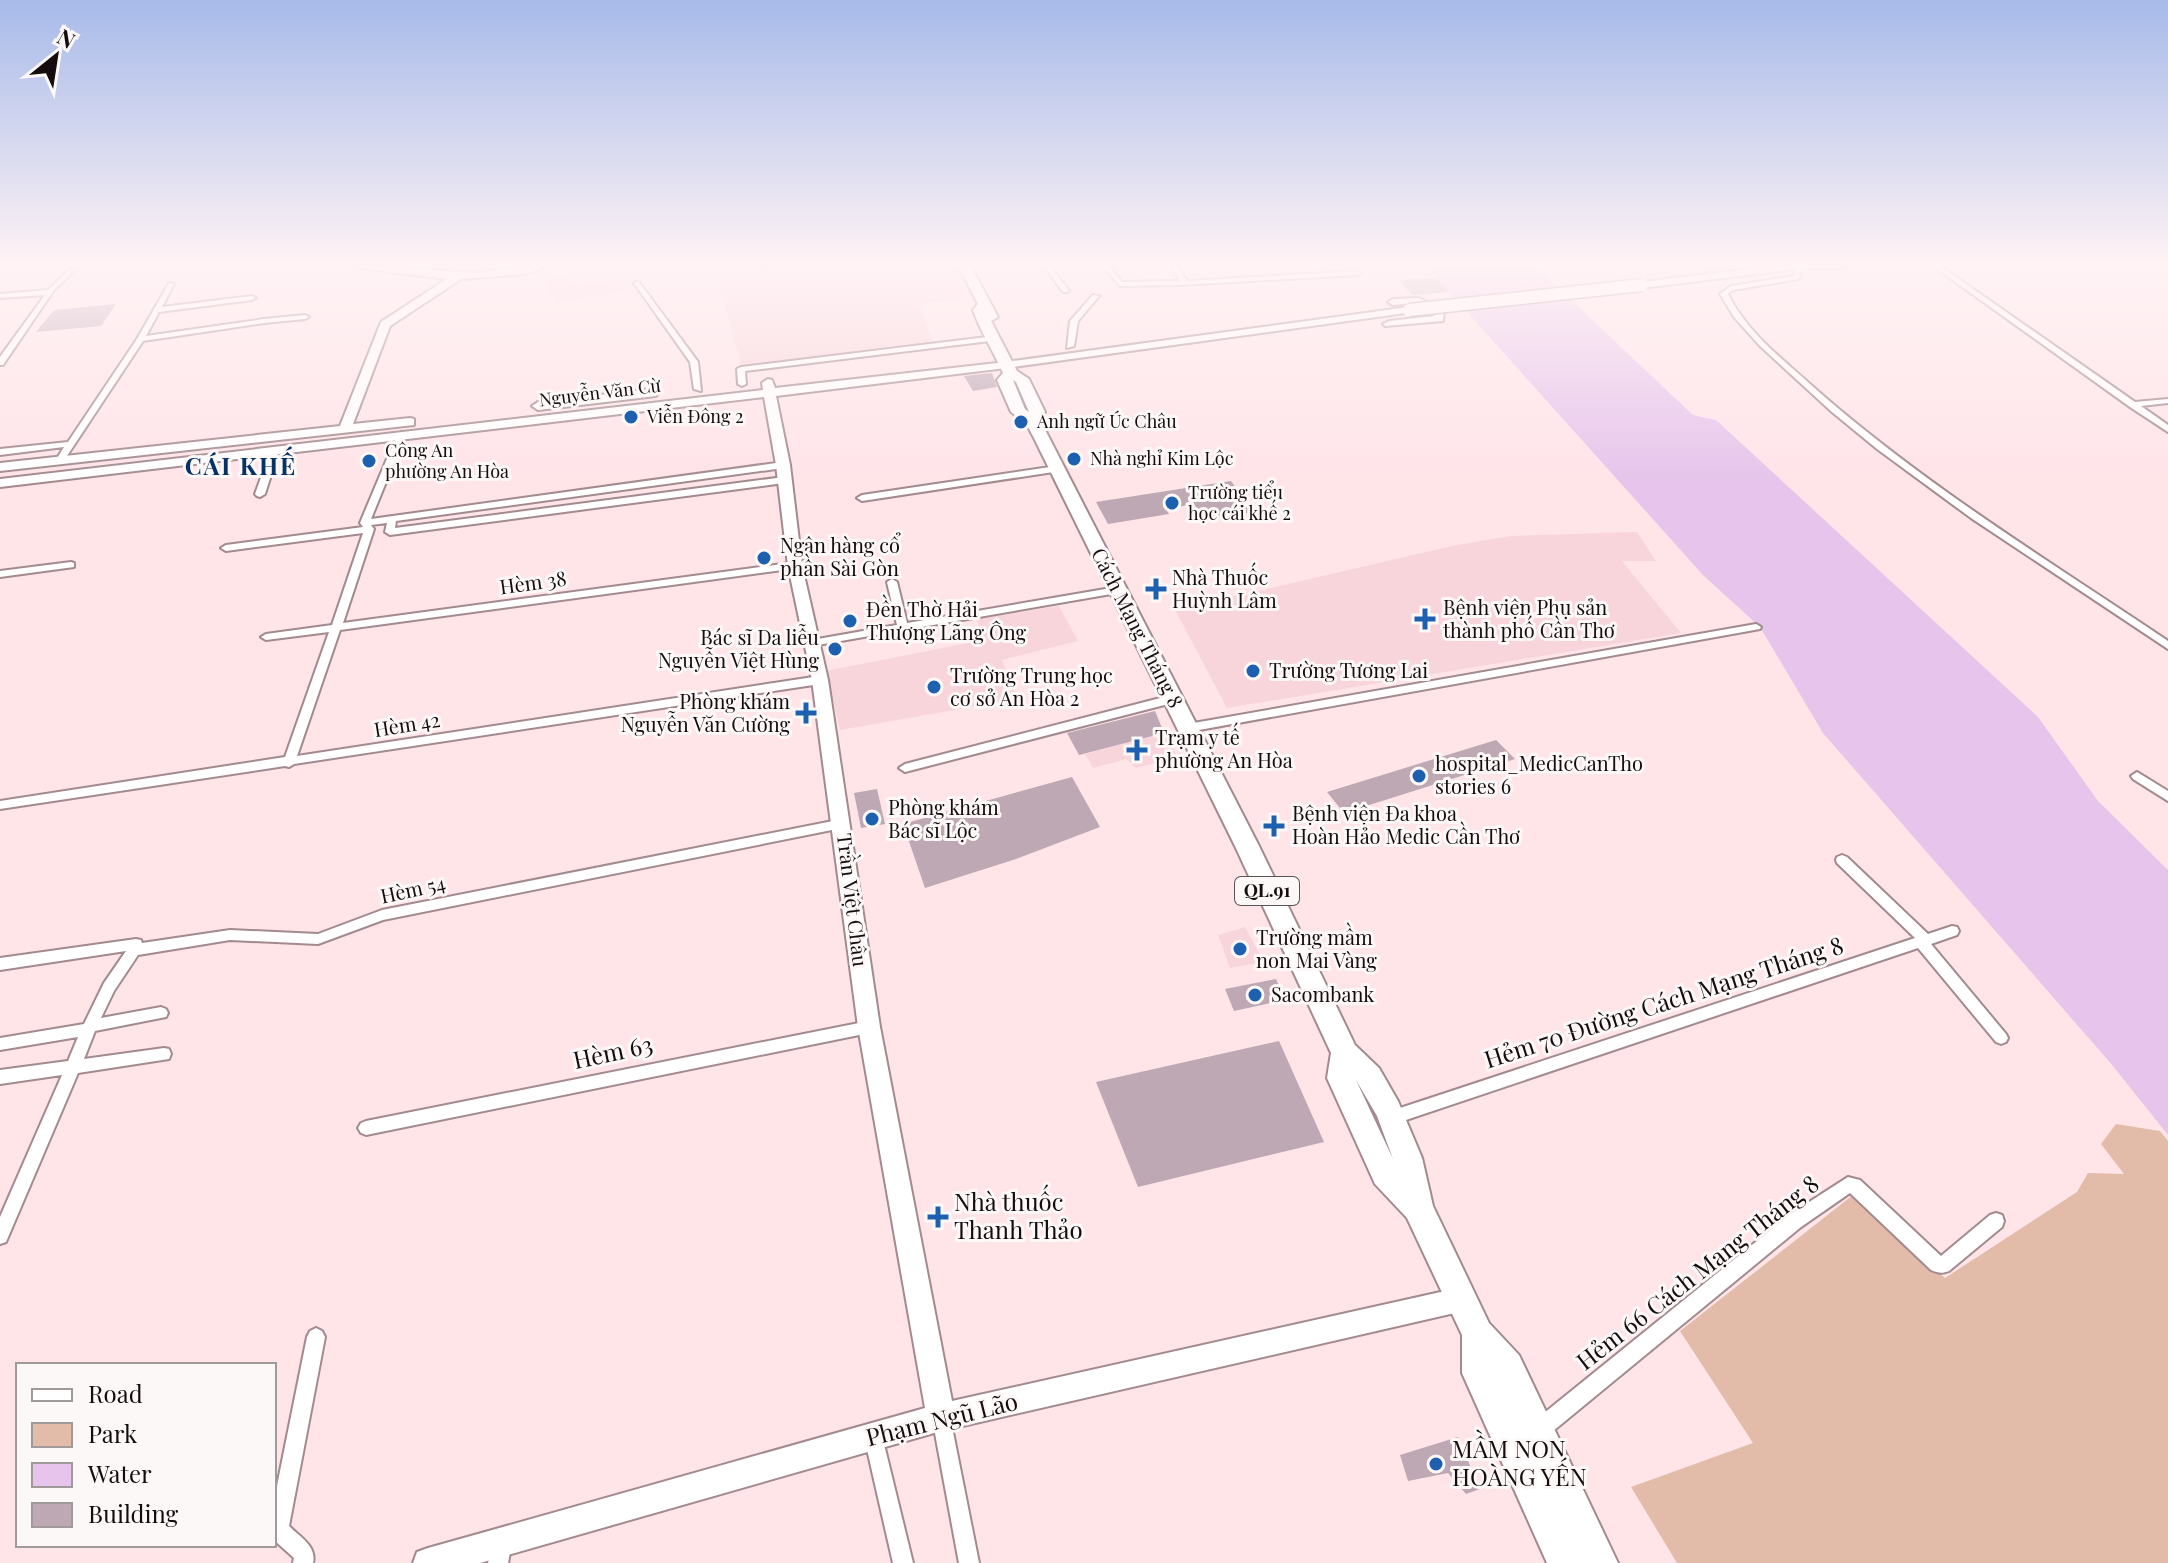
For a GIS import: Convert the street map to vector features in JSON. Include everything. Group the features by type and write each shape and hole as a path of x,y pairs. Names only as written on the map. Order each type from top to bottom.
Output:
{"highway":[{"name":"Cách Mạng Tháng 8","path":"991,336 995,338 1006,365 1004,380 1008,392 1019,412 1032,420 1057,469 1188,728 1345,1053 1371,1077 1413,1171 1418,1208"},
{"name":"Cách Mạng Tháng 8","path":"1345,1053 1341,1078 1385,1174 1418,1208 1478,1334 1507,1367 1600,1563"},
{"name":"Cách Mạng Tháng 8","path":"1478,1334 1479,1373 1566,1563"}],"main road":[{"path":"345,429 380,336"},
{"name":"Nguyễn Văn Cừ","path":"1006,365 1070,346 1160,336"},
{"name":"Nguyễn Văn Cừ","path":"0,483 401,435 768,386 1006,365 1227,336"},
{"path":"1215,339 1251,336"},
{"name":"Nguyễn Văn Cừ","path":"0,467 742,384 768,386"},
{"name":"Trần Việt Châu","path":"768,386 843,824 869,1027 941,1417"},
{"name":"Phạm Ngũ Lão","path":"428,1563 500,1552 941,1417 1463,1300"}],"street":[{"path":"0,363 19,336"},
{"path":"60,460 143,336"},
{"path":"141,339 166,336"},
{"path":"675,336 694,362 698,389"},
{"path":"1070,346 1072,336"},
{"path":"1754,336 1833,411 1888,455 2168,646"},
{"path":"2035,336 2168,429"},
{"path":"742,384 741,369 995,338"},
{"path":"2133,405 2168,401"},
{"path":"289,763 300,722 338,628 367,526 401,435"},
{"path":"0,452 70,444"},
{"path":"260,494 275,450"},
{"path":"862,498 1057,469"},
{"path":"392,518 390,532 784,472"},
{"path":"226,548 367,526 392,518 784,472"},
{"path":"0,574 71,565"},
{"name":"Hèm 38","path":"266,637 800,565"},
{"path":"892,582 903,627"},
{"path":"812,643 1117,590"},
{"path":"1188,728 1756,627"},
{"name":"Hèm 42","path":"0,805 820,680"},
{"path":"905,768 1172,699"},
{"path":"2137,776 2168,797"},
{"name":"Hèm 54","path":"0,964 136,944 134,950 230,935 318,939 382,915 843,824"},
{"path":"1842,860 1923,940 2001,1038"},
{"name":"Hẻm 70 Đường Cách Mạng Tháng 8","path":"1391,1118 1952,931"},
{"path":"0,1236 90,1027 115,978 134,950"},
{"path":"0,1044 161,1013"},
{"name":"Hèm 63","path":"366,1128 869,1027"},
{"path":"0,1077 164,1054"},
{"name":"Hẻm 66 Cách Mạng Tháng 8","path":"1538,1431 1795,1221 1848,1185 1854,1185 1937,1264 1943,1265 1996,1221"},
{"path":"303,1563 305,1555 278,1530 316,1337"},
{"path":"941,1417 969,1563"},
{"path":"873,1436 903,1563"}],"shaded area":[{"path":"733,336 931,336 934,345 742,368"},
{"name":"Bệnh viện Phụ sản thành phố Cần Thơ","path":"1637,532 1656,561 1622,561 1681,633 1227,708 1173,606 1250,593 1452,546 1511,536"},
{"name":"Trường Trung học cơ sở An Hòa 2","path":"1059,606 1078,641 1002,660 1017,699 840,730 826,671 983,640 977,619"},
{"name":"Trạm y tế phường An Hòa","path":"1164,733 1176,753 1174,758 1136,768 1126,759 1093,768 1085,754"},
{"name":"Trường mầm non Mai Vàng","path":"1245,927 1264,962 1230,968 1218,935"}],"green space":[{"path":"2116,1124 2160,1131 2168,1141 2168,1563 1677,1563 1631,1487 1753,1443 1680,1331 1853,1195 1945,1278 2077,1192 2088,1173 2124,1174 2101,1144"}],"water":[{"path":"1488,336 1609,336 1693,415 1716,420 2038,717 2098,801 2168,870 2168,1135 2113,1066 1823,733 1760,627 1703,575"}],"building":[{"path":"992,373 997,387 973,391 964,376"},
{"name":"Trường tiểu học cái khế 2","path":"1231,481 1254,512 1205,520 1194,504 1166,509 1169,514 1108,524 1096,502"},
{"path":"1155,711 1164,733 1079,755 1067,733"},
{"name":"hospital_MedicCanTho stories 6","path":"1496,740 1515,759 1344,813 1327,792"},
{"path":"1072,777 1100,827 1016,859 925,888 903,824"},
{"path":"877,789 885,824 861,828 854,793"},
{"name":"Sacombank","path":"1276,979 1285,1000 1234,1011 1225,989"},
{"path":"1279,1041 1324,1142 1138,1187 1096,1082"},
{"name":"MẦM NON HOÀNG YẾN","path":"1458,1437 1480,1489 1466,1494 1448,1473 1408,1481 1400,1455"}],"place":[{"name":"Viễn Đông 2","path":"631,417"},
{"name":"Anh ngữ Úc Châu","path":"1021,422"},
{"name":"Nhà nghỉ Kim Lộc","path":"1074,459"},
{"name":"Công An phường An Hòa","path":"369,461"},
{"name":"Trường tiểu học cái khế 2","path":"1172,503"},
{"name":"Ngân hàng cổ phần Sài Gòn","path":"764,558"},
{"name":"Nhà Thuốc Huỳnh Lâm","path":"1156,589"},
{"name":"Bệnh viện Phụ sản thành phố Cần Thơ","path":"1425,619"},
{"name":"Đền Thờ Hải Thượng Lãng Ông","path":"850,621"},
{"name":"Bác sĩ Da liễu Nguyễn Việt Hùng","path":"835,649"},
{"name":"Trường Tương Lai","path":"1253,671"},
{"name":"Trường Trung học cơ sở An Hòa 2","path":"934,687"},
{"name":"Phòng khám Nguyễn Văn Cường","path":"806,713"},
{"name":"Trạm y tế phường An Hòa","path":"1137,750"},
{"name":"hospital_MedicCanTho stories 6","path":"1419,776"},
{"name":"Phòng khám Bác sĩ Lộc","path":"872,819"},
{"name":"Bệnh viện Đa khoa Hoàn Hảo Medic Cần Thơ","path":"1274,826"},
{"name":"Trường mầm non Mai Vàng","path":"1240,949"},
{"name":"Sacombank","path":"1255,995"},
{"name":"Nhà thuốc Thanh Thảo","path":"938,1217"},
{"name":"MẦM NON HOÀNG YẾN","path":"1436,1464"}],"district":[{"name":"CÁI KHẾ","path":"241,467"}]}
